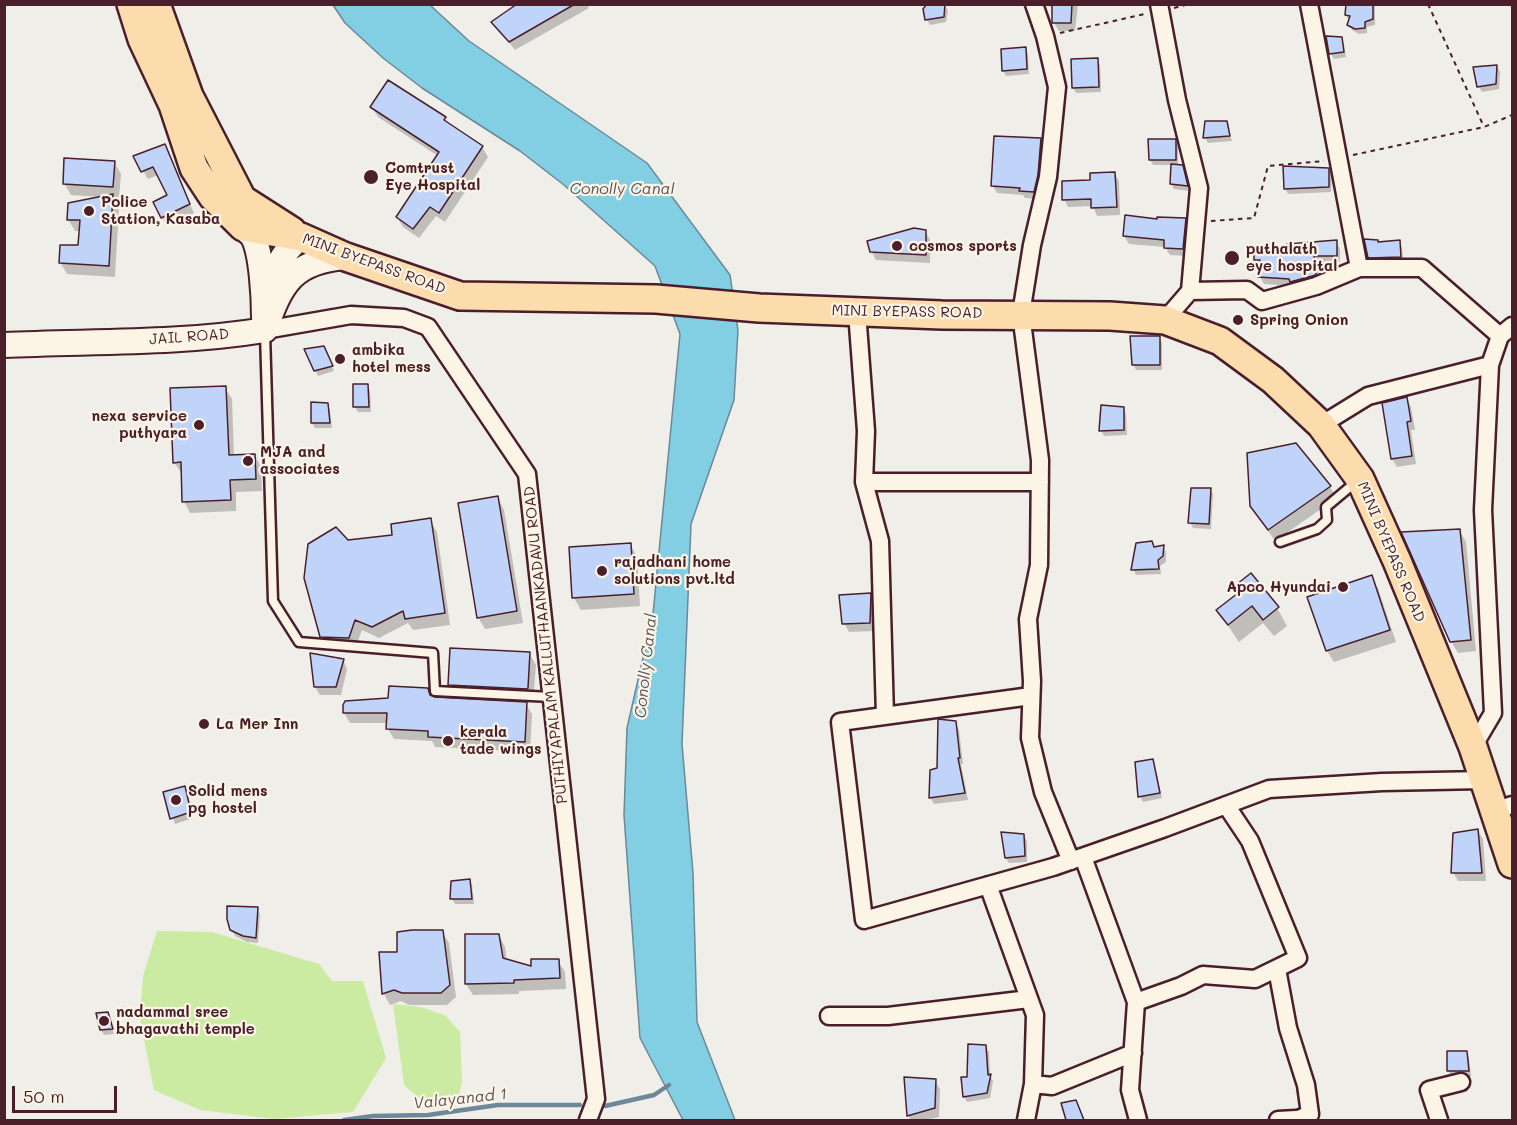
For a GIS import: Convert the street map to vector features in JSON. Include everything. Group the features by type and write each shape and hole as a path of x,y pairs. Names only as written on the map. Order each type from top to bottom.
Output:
{"main road":[{"path":"131,4 142,39 173,105 194,168 213,197 243,227"},
{"path":"156,4 189,96 242,199 301,237"},
{"name":"MINI BYEPASS ROAD","path":"243,227 301,237 346,257 460,296 656,299 759,308 942,315 1110,316 1165,320 1220,341 1273,380 1321,425 1360,478 1473,747 1484,780 1503,808 1512,864"}],"street":[{"path":"1034,4 1058,87 1048,177 1032,245 1021,314 1040,460 1039,565 1028,619 1030,738 1043,792 1077,859 1136,1002 1130,1090 1138,1120"},
{"path":"1309,4 1359,268"},
{"path":"1160,8 1176,100 1199,188 1190,291 1165,320"},
{"path":"243,227 253,237 256,249 263,286 265,330"},
{"path":"265,330 271,290 279,260 287,247 301,237"},
{"path":"265,330 275,300 296,273 310,264 329,258 346,257"},
{"path":"1190,291 1247,290 1262,301 1316,286 1359,268 1422,268 1506,331 1490,365 1484,510 1493,713 1473,747"},
{"path":"857,312 866,430 864,482 880,541 885,716"},
{"name":"PUTHIYAPALAM KALLUTHAANKADAVU ROAD","path":"265,330 351,315 404,318 428,327 527,474 596,1099 588,1120"},
{"name":"JAIL ROAD","path":"4,345 128,342 240,334 265,330"},
{"path":"1321,425 1368,396 1490,365"},
{"path":"864,482 1040,482"},
{"path":"1031,696 840,722 864,920 1077,859 1269,789 1382,782 1484,780"},
{"path":"1136,1002 1181,986 1203,975 1256,979 1298,958 1250,841 1226,806"},
{"path":"988,885 1035,1015 1033,1084 1026,1120"},
{"path":"1277,969 1288,1028 1294,1040 1306,1085 1310,1114 1296,1120 1278,1120"},
{"path":"829,1016 888,1016 1029,999"},
{"path":"1033,1084 1052,1086 1133,1053"},
{"path":"1439,1120 1429,1090 1461,1082"}],"lane":[{"path":"265,330 273,601 299,642 434,653 435,691 551,697"},
{"path":"1280,542 1317,529 1327,520 1326,507 1360,478"}],"path":[{"path":"1045,36 1160,8 1189,4"},
{"path":"1428,4 1484,127"},
{"path":"1210,221 1254,218 1268,166 1338,158 1484,127 1512,115"}],"green space":[{"path":"157,931 212,932 319,964 332,981 363,981 386,1058 353,1112 274,1119 200,1110 154,1090 140,1019 143,976"},
{"path":"393,1004 421,1007 446,1016 460,1032 462,1082 458,1099 424,1102 404,1085"}],"water":[{"name":"Conolly Canal","path":"333,5 430,5 469,41 647,163 730,275 738,330 734,400 691,524 682,744 693,873 697,1022 735,1120 683,1120 640,1038 624,815 627,728 653,614 680,334 655,266 564,185 520,151 422,88 383,58 345,23"}],"building":[{"path":"517,4 575,4 509,42 491,22"},
{"path":"927,4 945,4 944,17 925,20 923,9"},
{"path":"1052,4 1072,4 1071,23 1052,23"},
{"path":"1346,4 1373,4 1373,19 1365,22 1365,28 1355,29 1347,25 1350,16 1345,15"},
{"path":"1326,36 1342,37 1344,52 1329,54"},
{"path":"1026,47 1027,69 1002,71 1001,49"},
{"path":"1098,58 1099,87 1072,88 1071,59"},
{"path":"1497,65 1496,84 1477,87 1473,67"},
{"path":"388,80 446,117 444,120 483,146 439,213 430,207 413,229 396,217 439,152 370,107"},
{"path":"1205,121 1227,121 1230,136 1203,138"},
{"path":"994,136 1041,138 1034,192 1019,191 1020,188 991,186"},
{"path":"1148,139 1176,139 1176,160 1149,160"},
{"path":"165,144 190,204 161,218 153,202 167,195 153,167 141,172 133,156"},
{"path":"64,158 115,161 113,187 63,184"},
{"path":"1171,164 1183,165 1188,186 1170,184"},
{"path":"1283,166 1329,168 1329,187 1284,189"},
{"path":"1115,172 1117,207 1091,208 1091,199 1062,200 1062,181 1090,180 1090,173"},
{"name":"Police Station, Kasaba","path":"113,194 109,266 59,263 60,245 78,245 80,220 67,220 68,203"},
{"path":"1125,215 1157,219 1157,217 1186,218 1183,249 1164,248 1164,240 1123,236"},
{"name":"cosmos sports","path":"914,228 926,230 926,255 870,252 867,241"},
{"path":"1364,239 1378,240 1378,242 1400,240 1401,257 1368,258"},
{"path":"1337,240 1337,256 1314,256 1316,275 1290,282 1289,279 1258,277 1260,260 1254,260 1254,247 1287,249 1287,244"},
{"path":"1130,336 1160,336 1160,365 1132,365"},
{"path":"324,346 333,366 314,371 304,349"},
{"path":"353,384 368,384 369,407 353,407"},
{"name":"nexa service puthyara","path":"226,386 229,455 255,454 256,479 230,480 231,500 182,502 181,462 173,463 170,388"},
{"path":"1407,397 1411,421 1407,422 1412,456 1391,459 1382,403"},
{"path":"311,402 328,403 330,423 311,423"},
{"path":"1101,405 1124,407 1124,430 1099,431"},
{"path":"1296,443 1331,486 1268,530 1250,506 1247,453"},
{"path":"1191,488 1211,488 1209,524 1188,523"},
{"path":"498,496 517,611 477,618 458,503"},
{"path":"431,518 445,613 405,619 403,611 372,627 355,620 349,638 320,637 304,578 308,544 336,527 348,540 392,535 391,524"},
{"path":"1460,529 1471,640 1450,642 1401,532"},
{"path":"1152,541 1154,547 1164,545 1163,556 1158,560 1159,569 1131,570 1136,543"},
{"name":"rajadhani home solutions pvt.ltd","path":"631,543 634,594 572,598 569,547"},
{"path":"1251,573 1279,607 1263,620 1252,606 1228,625 1216,610 1242,590 1237,584"},
{"path":"1372,575 1390,630 1326,651 1307,597"},
{"path":"871,593 870,623 842,624 839,595"},
{"path":"450,648 530,652 528,688 448,685"},
{"path":"310,653 344,659 336,687 314,687"},
{"path":"389,686 428,688 430,695 435,697 527,702 525,742 428,737 428,731 386,729 387,713 343,713 345,701 388,698"},
{"path":"938,719 956,721 960,758 958,758 965,793 929,798 930,770 937,768"},
{"path":"1153,759 1160,793 1138,797 1135,762"},
{"name":"Solid mens pg hostel","path":"185,786 191,812 170,819 163,792"},
{"path":"1478,829 1482,873 1451,873 1453,833"},
{"path":"1001,832 1024,834 1025,856 1005,858"},
{"path":"470,879 472,899 450,899 451,881"},
{"path":"227,906 258,907 256,938 243,936 230,930"},
{"path":"443,930 450,985 441,993 402,993 394,990 382,994 379,952 397,952 397,932"},
{"path":"465,934 499,934 503,958 531,966 531,959 559,959 560,978 514,980 514,983 465,984"},
{"name":"nadammal sree bhagavathi temple","path":"108,1012 113,1029 100,1030 96,1013"},
{"path":"968,1044 986,1045 988,1075 991,1074 987,1093 963,1097 961,1077 967,1077"},
{"path":"1447,1051 1467,1051 1469,1071 1447,1071"},
{"path":"904,1077 936,1079 935,1108 907,1116"},
{"path":"1076,1100 1084,1120 1066,1120 1061,1103"}],"waterway":[{"name":"Valayanad 1","path":"605,1106 654,1095 669,1085"},
{"name":"Valayanad 1","path":"344,1120 373,1116 428,1115 498,1105 580,1105"}],"place":[{"name":"Comtrust Eye Hospital","path":"371,177"},
{"name":"Police Station, Kasaba","path":"89,211"},
{"name":"cosmos sports","path":"897,246"},
{"name":"puthalath eye hospital","path":"1232,258"},
{"name":"Spring Onion","path":"1238,320"},
{"name":"ambika hotel mess","path":"340,359"},
{"name":"nexa service puthyara","path":"199,425"},
{"name":"MJA and associates","path":"248,461"},
{"name":"rajadhani home solutions pvt.ltd","path":"602,571"},
{"name":"Apco Hyundai","path":"1343,587"},
{"name":"La Mer Inn","path":"204,724"},
{"name":"kerala tade wings","path":"448,741"},
{"name":"Solid mens pg hostel","path":"176,800"},
{"name":"nadammal sree bhagavathi temple","path":"104,1021"}]}
